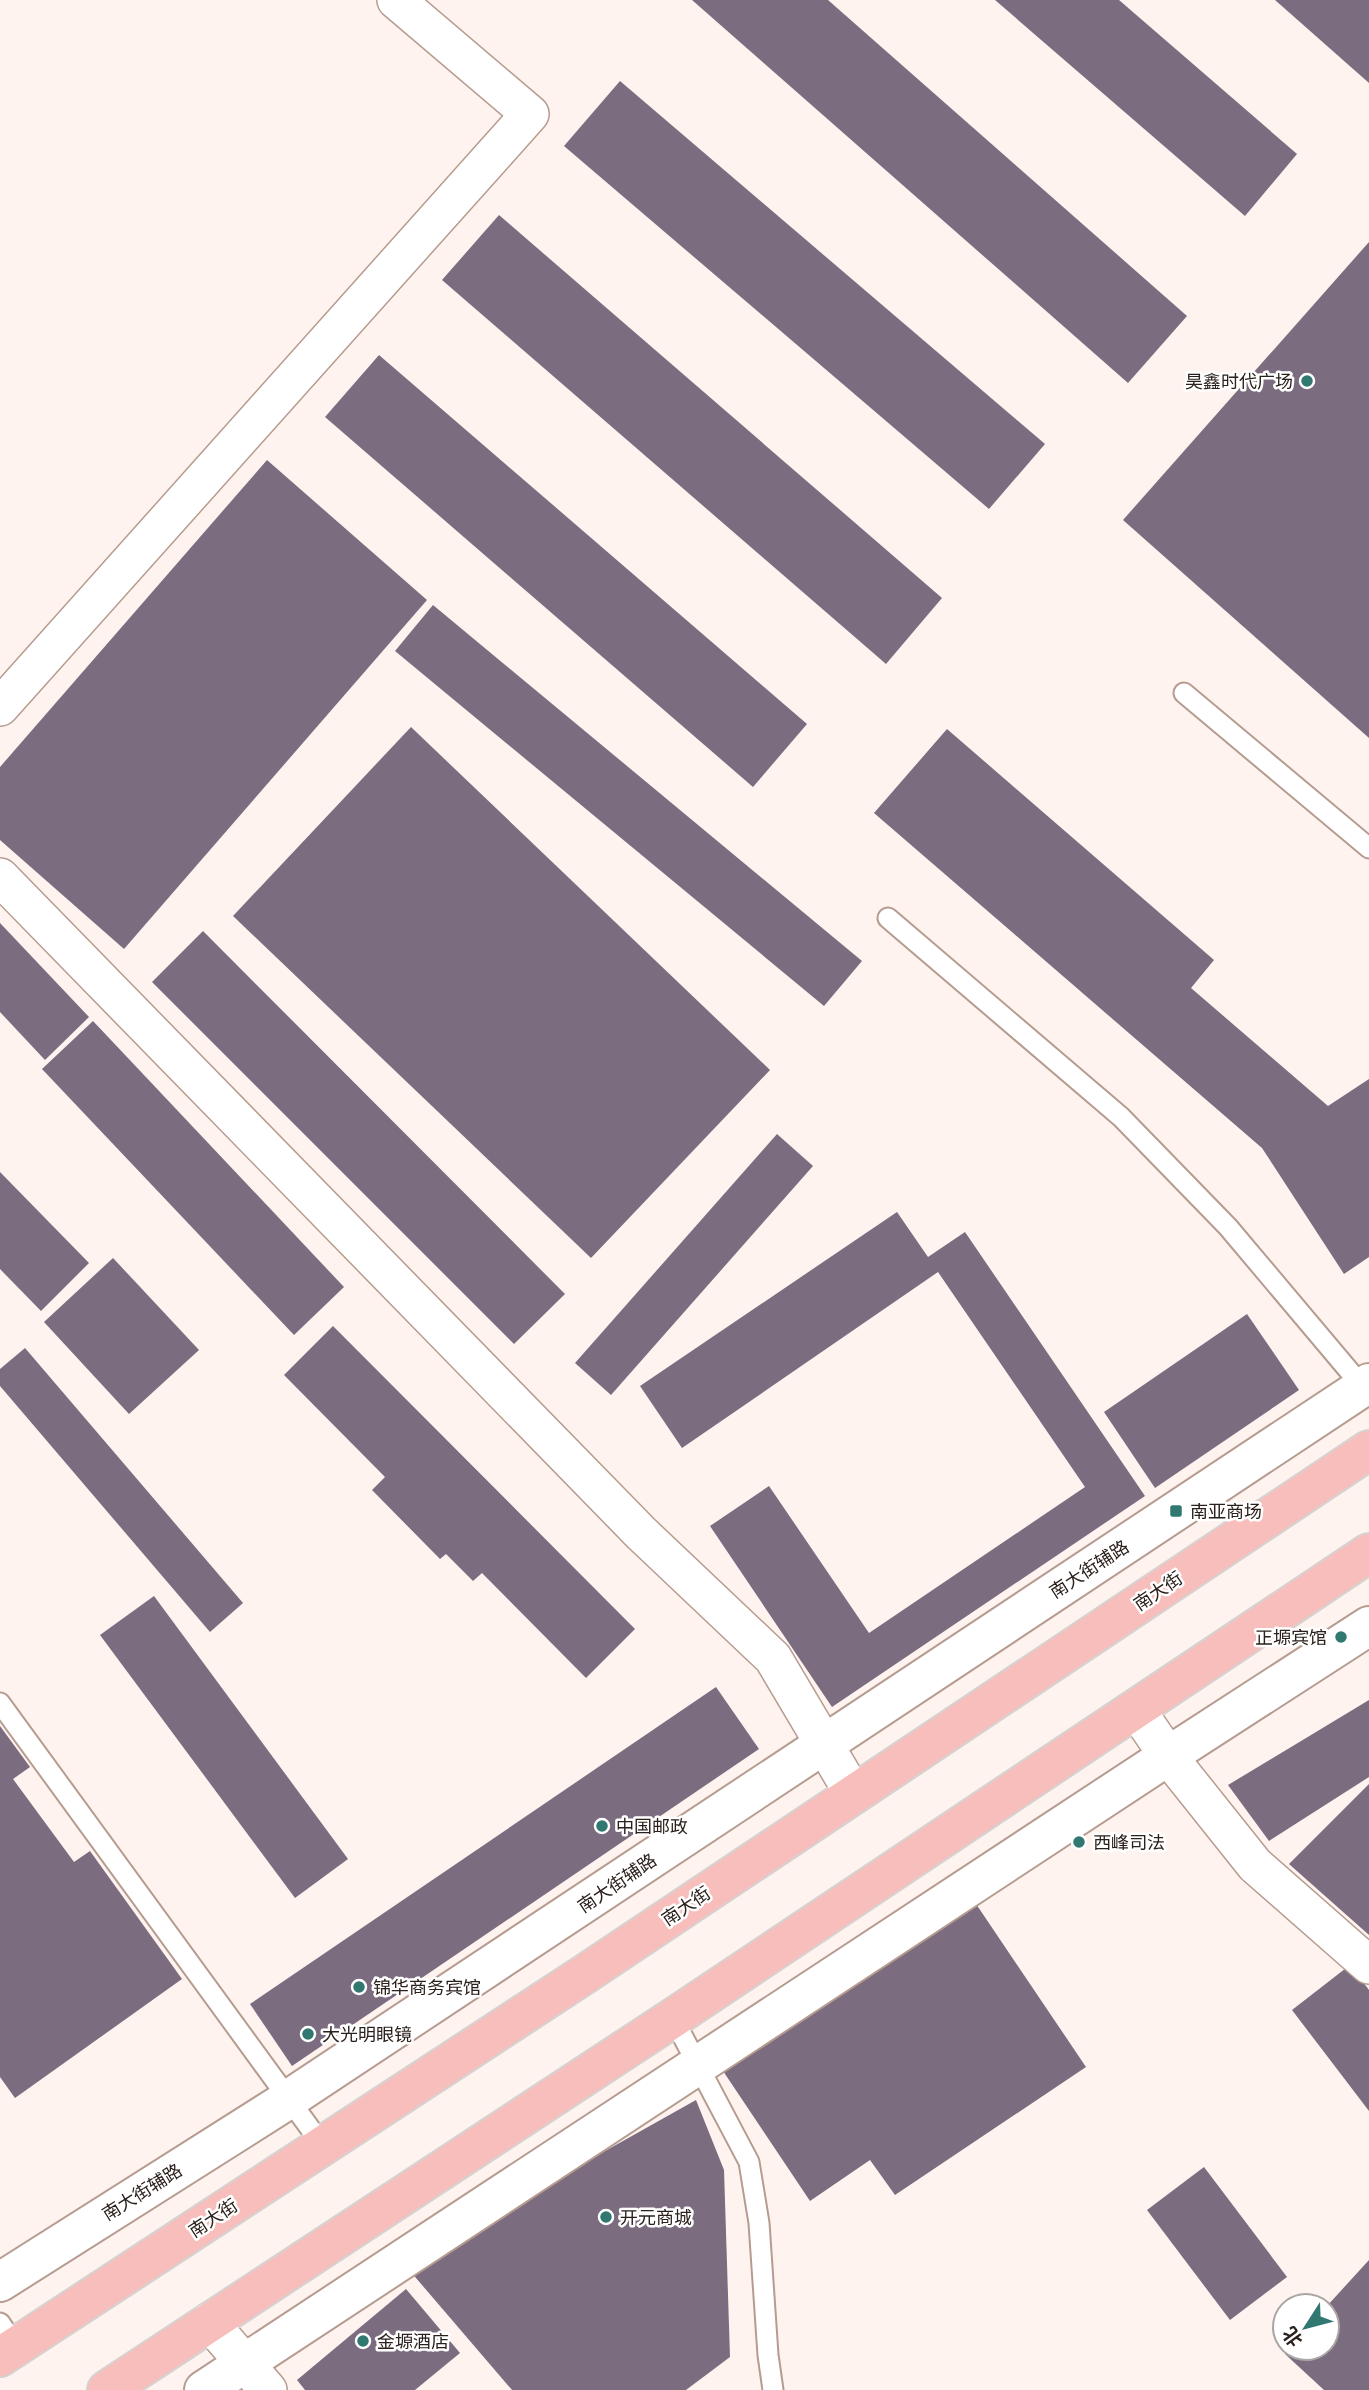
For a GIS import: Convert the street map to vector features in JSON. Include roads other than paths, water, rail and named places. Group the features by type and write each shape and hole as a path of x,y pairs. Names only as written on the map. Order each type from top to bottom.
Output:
{"main road":[{"name":"南大街","path":"5,2342 323,2146 1369,1450"},
{"path":"107,2390 674,2018 1369,1553"}],"street":[{"path":"0,707 530,114 396,0"},
{"path":"0,877 641,1533 774,1658 853,1793"},
{"name":"南大街辅路","path":"0,2282 289,2099 1367,1389"},
{"path":"204,2390 256,2377 698,2066 1369,1626"},
{"path":"1136,1709 1168,1756 1255,1865 1369,1965"},
{"path":"209,2322 256,2377"}],"lane":[{"path":"1184,694 1369,848"},
{"path":"888,918 1121,1117 1228,1227 1367,1389"},
{"path":"0,1703 323,2146"},
{"path":"674,2018 749,2162 759,2223 773,2390"}],"place":[{"name":"昊鑫时代广场","path":"1307,381"},
{"name":"南亚商场","path":"1176,1511"},
{"name":"正塬宾馆","path":"1341,1637"},
{"name":"中国邮政","path":"602,1826"},
{"name":"西峰司法","path":"1079,1842"},
{"name":"锦华商务宾馆","path":"359,1987"},
{"name":"大光明眼镜","path":"308,2034"},
{"name":"开元商城","path":"606,2217"},
{"name":"金塬酒店","path":"363,2341"}]}
